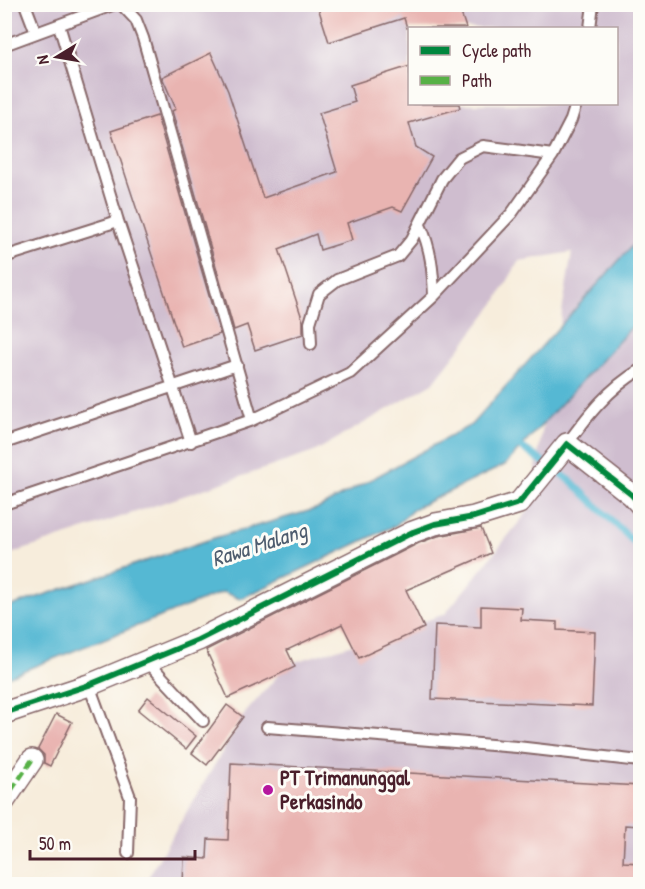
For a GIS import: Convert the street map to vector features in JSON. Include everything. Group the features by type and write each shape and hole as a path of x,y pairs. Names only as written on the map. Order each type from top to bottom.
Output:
{"street":[{"path":"4,713 89,686 204,637 413,532 435,524 474,517 519,503 563,449 632,495 640,504"},
{"path":"4,801 32,760"}],"lane":[{"path":"25,4 36,33"},
{"path":"4,45 115,4"},
{"path":"121,4 136,20 143,38 252,420"},
{"path":"590,27 593,4"},
{"path":"59,25 118,221 191,441"},
{"path":"4,504 252,420 350,373 434,296 512,213 553,155 572,120 576,105"},
{"path":"311,344 310,323 319,294 337,280 398,256 420,225 442,179 459,158 483,146 553,155"},
{"path":"4,257 118,221"},
{"path":"420,225 429,250 434,296"},
{"path":"4,443 237,365"},
{"path":"563,449 594,408 614,387 640,370"},
{"path":"147,661 203,721"},
{"path":"89,686 130,796 128,853"},
{"path":"267,727 517,747 640,760"}],"shaded area":[{"path":"4,5 640,5 640,884 144,884 246,712 288,664 445,614 529,510 572,252 519,261 495,303 433,383 314,452 5,556"}],"water":[{"name":"Rawa Malang","path":"640,237 640,318 505,465 415,508 396,525 240,599 223,592 5,678 5,608 214,538 319,508 471,425"}],"building":[{"path":"317,4 458,4 466,27 407,28 404,18 329,42"},
{"path":"211,53 228,91 263,198 337,172 319,113 355,102 350,85 408,67 408,105 459,105 460,108 409,123 416,147 432,157 402,211 393,207 347,223 352,240 320,250 316,234 279,249 303,321 303,334 255,350 247,325 234,330 172,111 176,109 162,77"},
{"path":"157,116 220,334 182,347 111,131"},
{"path":"481,528 491,553 406,590 424,628 359,658 342,624 287,650 295,667 228,698 206,650 419,543 438,536"},
{"path":"481,606 522,608 521,620 557,622 557,630 595,632 592,706 432,699 435,625 481,627"},
{"path":"148,697 196,736 186,749 138,710"},
{"path":"227,705 243,717 207,765 192,753"},
{"path":"56,714 72,722 50,766 44,763 44,755 38,749"},
{"path":"231,763 640,786 640,826 625,825 623,862 640,863 640,885 183,885 184,857 207,859 208,839 228,840"}],"waterway":[{"path":"514,442 571,481 640,548"}],"marked path":[{"path":"4,801 32,760"}],"cycle path":[{"path":"4,713 89,685 198,640 413,532 435,524 474,517 519,503 567,444 632,495 640,504"}],"place":[{"name":"PT Trimanunggal Perkasindo","path":"268,790"}]}
